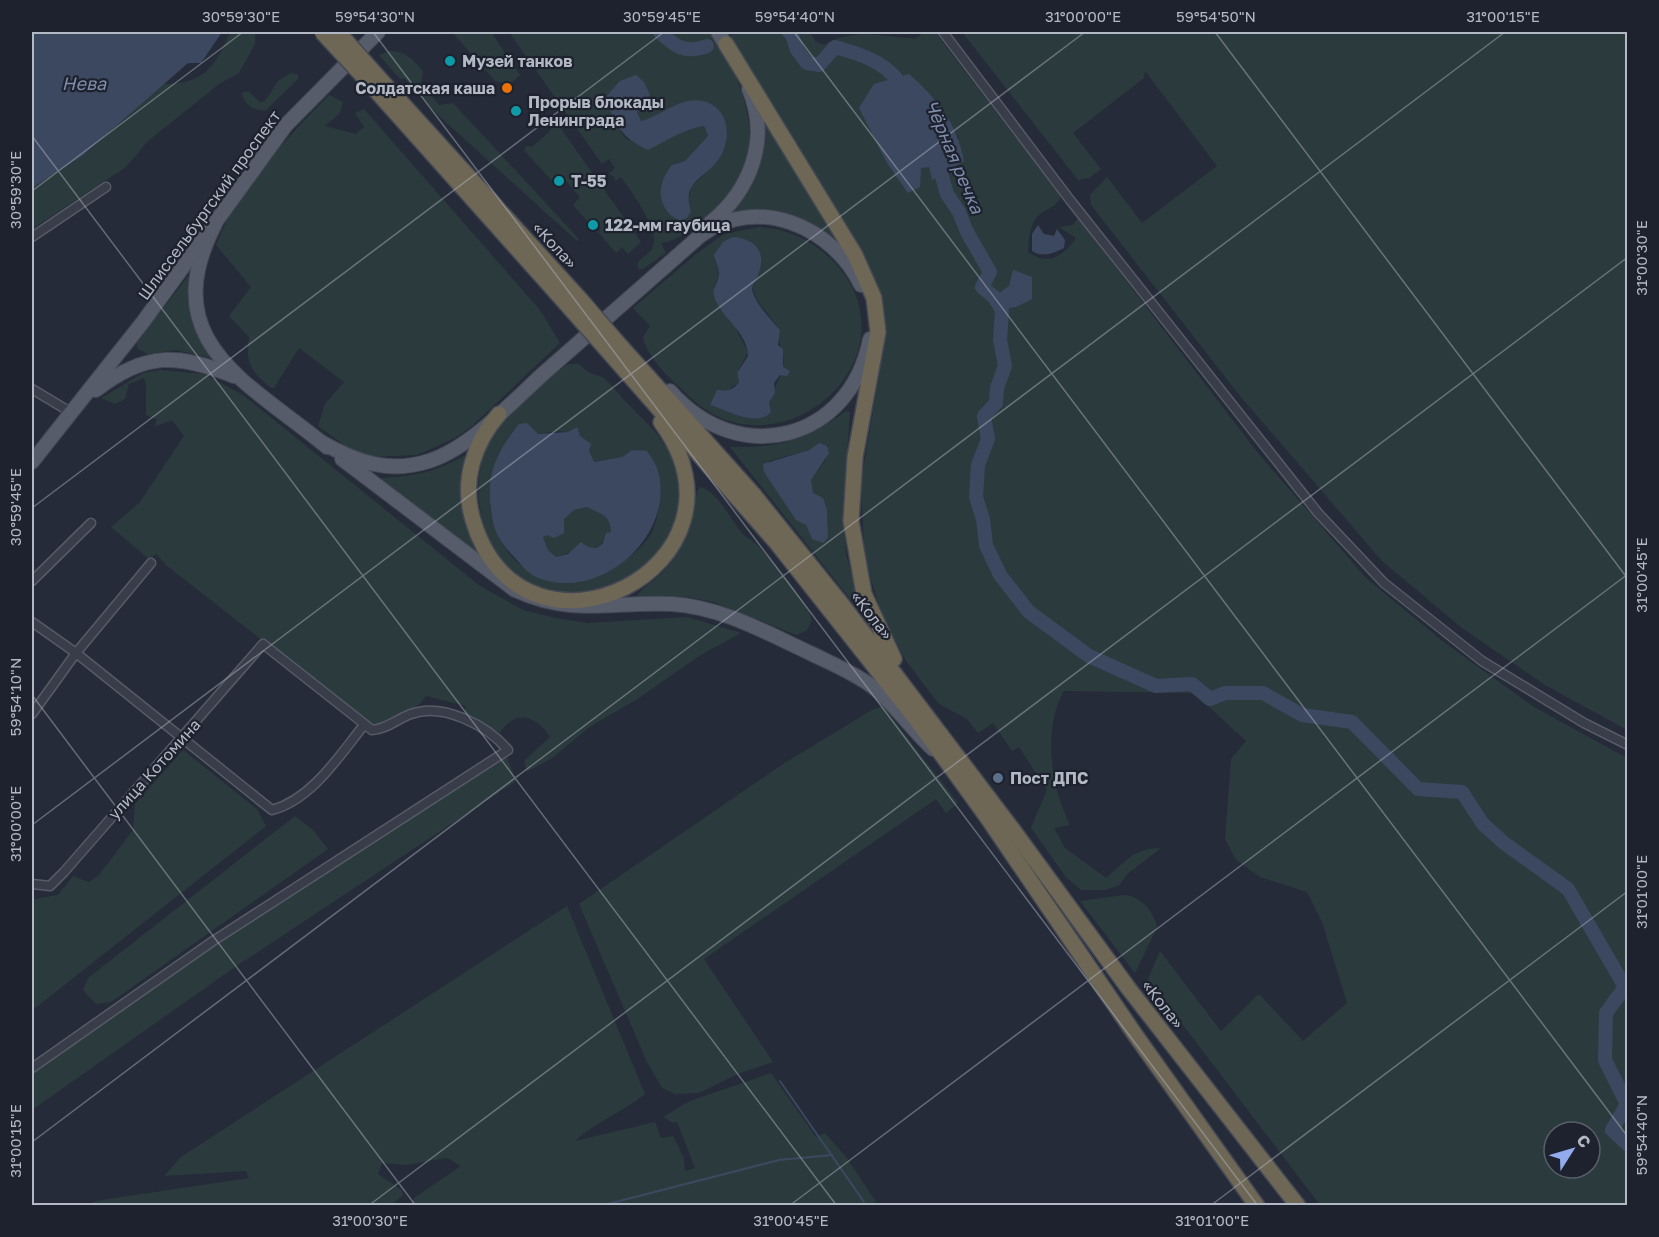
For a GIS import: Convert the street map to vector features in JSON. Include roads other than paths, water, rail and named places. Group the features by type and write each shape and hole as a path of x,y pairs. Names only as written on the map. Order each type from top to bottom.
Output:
{"highway":[{"path":"322,32 375,81"},
{"path":"338,32 375,81"},
{"path":"722,38 855,255 874,297 878,332 853,474 851,511 854,547 864,594 880,633 940,733"},
{"name":"«Кола»","path":"375,81 575,304 776,542 948,762 1257,1206"},
{"path":"499,414 479,442 469,476 472,516 489,555 514,581 544,596 583,601 614,594 645,576 659,563 680,529 686,502 685,477 670,435 633,391 614,351"},
{"name":"«Кола»","path":"614,351 786,534 940,733 1129,988 1298,1206"}],"main road":[{"name":"Шлиссельбургский проспект","path":"81,402 143,322 286,125 378,32"},
{"path":"321,442 344,455 368,464 391,467 415,465 440,457 499,414 724,212 738,196 752,171 759,127 754,100 722,38"},
{"path":"614,351 640,357 675,397 694,414 723,429 750,437 788,434 813,424 836,406 856,381 871,335 865,291 854,270 839,252 819,236 797,224 775,217 730,220 713,226 667,263"},
{"path":"215,224 196,271 196,304 210,345 236,377 482,567 515,590 542,602 573,607 673,604 703,608 734,619 834,664 871,686 897,709 918,735 948,762"},
{"path":"32,462 81,402 120,372 151,360 176,359 199,363 236,377"}],"street":[{"path":"943,32 1070,200 1318,513 1384,583 1482,661 1584,723 1628,745"},
{"path":"32,237 106,187"},
{"path":"32,390 72,413"},
{"path":"32,581 91,523"},
{"path":"32,714 76,653 151,563"},
{"path":"32,622 76,653 272,810 283,807 311,787 364,725 372,730 381,729 411,714 442,712 487,731 499,739 508,750 213,941 32,1068"},
{"name":"улица Котомина","path":"36,886 50,886 64,872 263,644 364,725"}],"water":[{"name":"Нева","path":"32,32 222,32 201,63 188,63 82,156 32,188"},
{"path":"909,74 937,102 951,123 964,161 932,180 929,167 921,168 920,187 908,193 887,163 859,108 874,84"},
{"path":"636,75 644,82 650,95 637,112 641,121 687,101 711,104 719,110 724,119 727,130 723,152 714,166 691,188 689,204 691,211 687,218 680,221 666,210 663,203 661,188 663,180 672,165 685,161 708,136 704,126 682,133 648,150 626,136 616,123 606,97 620,81"},
{"path":"1038,225 1044,234 1054,236 1057,229 1065,240 1064,248 1044,254 1032,251 1032,234"},
{"path":"733,237 748,241 758,248 761,260 752,287 753,292 759,304 780,330 778,345 783,349 783,367 790,371 787,376 780,375 774,383 775,393 769,402 771,412 758,418 742,416 710,405 717,390 730,390 739,382 737,373 748,356 744,339 717,304 714,296 719,272 714,255 723,242"},
{"path":"1013,270 1032,277 1032,299 1016,307 995,311 994,297 1009,286"},
{"path":"527,423 538,434 568,432 577,427 580,436 591,444 589,451 594,462 622,457 632,450 647,451 655,463 661,495 655,519 644,540 627,558 607,572 584,581 560,583 536,577 525,569 500,539 493,522 490,502 491,478 503,446 519,424","holes":["587,507 607,518 611,532 606,533 603,543 597,548 588,547 581,542 568,554 556,557 548,550 543,537 547,535 554,538 564,533 564,519 574,510"]},
{"path":"819,443 827,446 829,453 811,480 813,493 823,498 827,510 828,537 823,543 812,539 806,525 796,520 764,472 763,464 809,450"}],"waterway":[{"path":"660,32 681,48 693,49 707,46"},
{"path":"789,32 791,32 797,50 807,63 819,65 835,47 846,50 867,57 885,68 900,83 906,93"},
{"name":"Чёрная речка","path":"937,159 947,194 959,212 967,232 990,272 982,287 994,297 1002,310 1000,340 1005,366 997,388 996,403 984,416 988,439 978,465 976,497 983,519 986,545 1000,575 1029,612 1089,656 1156,686 1192,684 1210,699 1225,693 1263,693 1302,715 1352,722 1418,789 1462,792 1483,824 1504,843 1568,889 1625,987 1606,1013 1605,1060 1627,1104 1612,1130 1628,1145"},
{"path":"780,1081 864,1202"},
{"path":"600,1206 779,1160 832,1155"},
{"path":"1623,1206 1628,1200"}],"place":[{"name":"Музей танков","path":"450,61"},
{"name":"Солдатская каша","path":"507,88"},
{"name":"Прорыв блокады Ленинграда","path":"516,111"},
{"name":"Т-55","path":"559,181"},
{"name":"122-мм гаубица","path":"593,225"},
{"name":"Пост ДПС","path":"998,778"}]}
